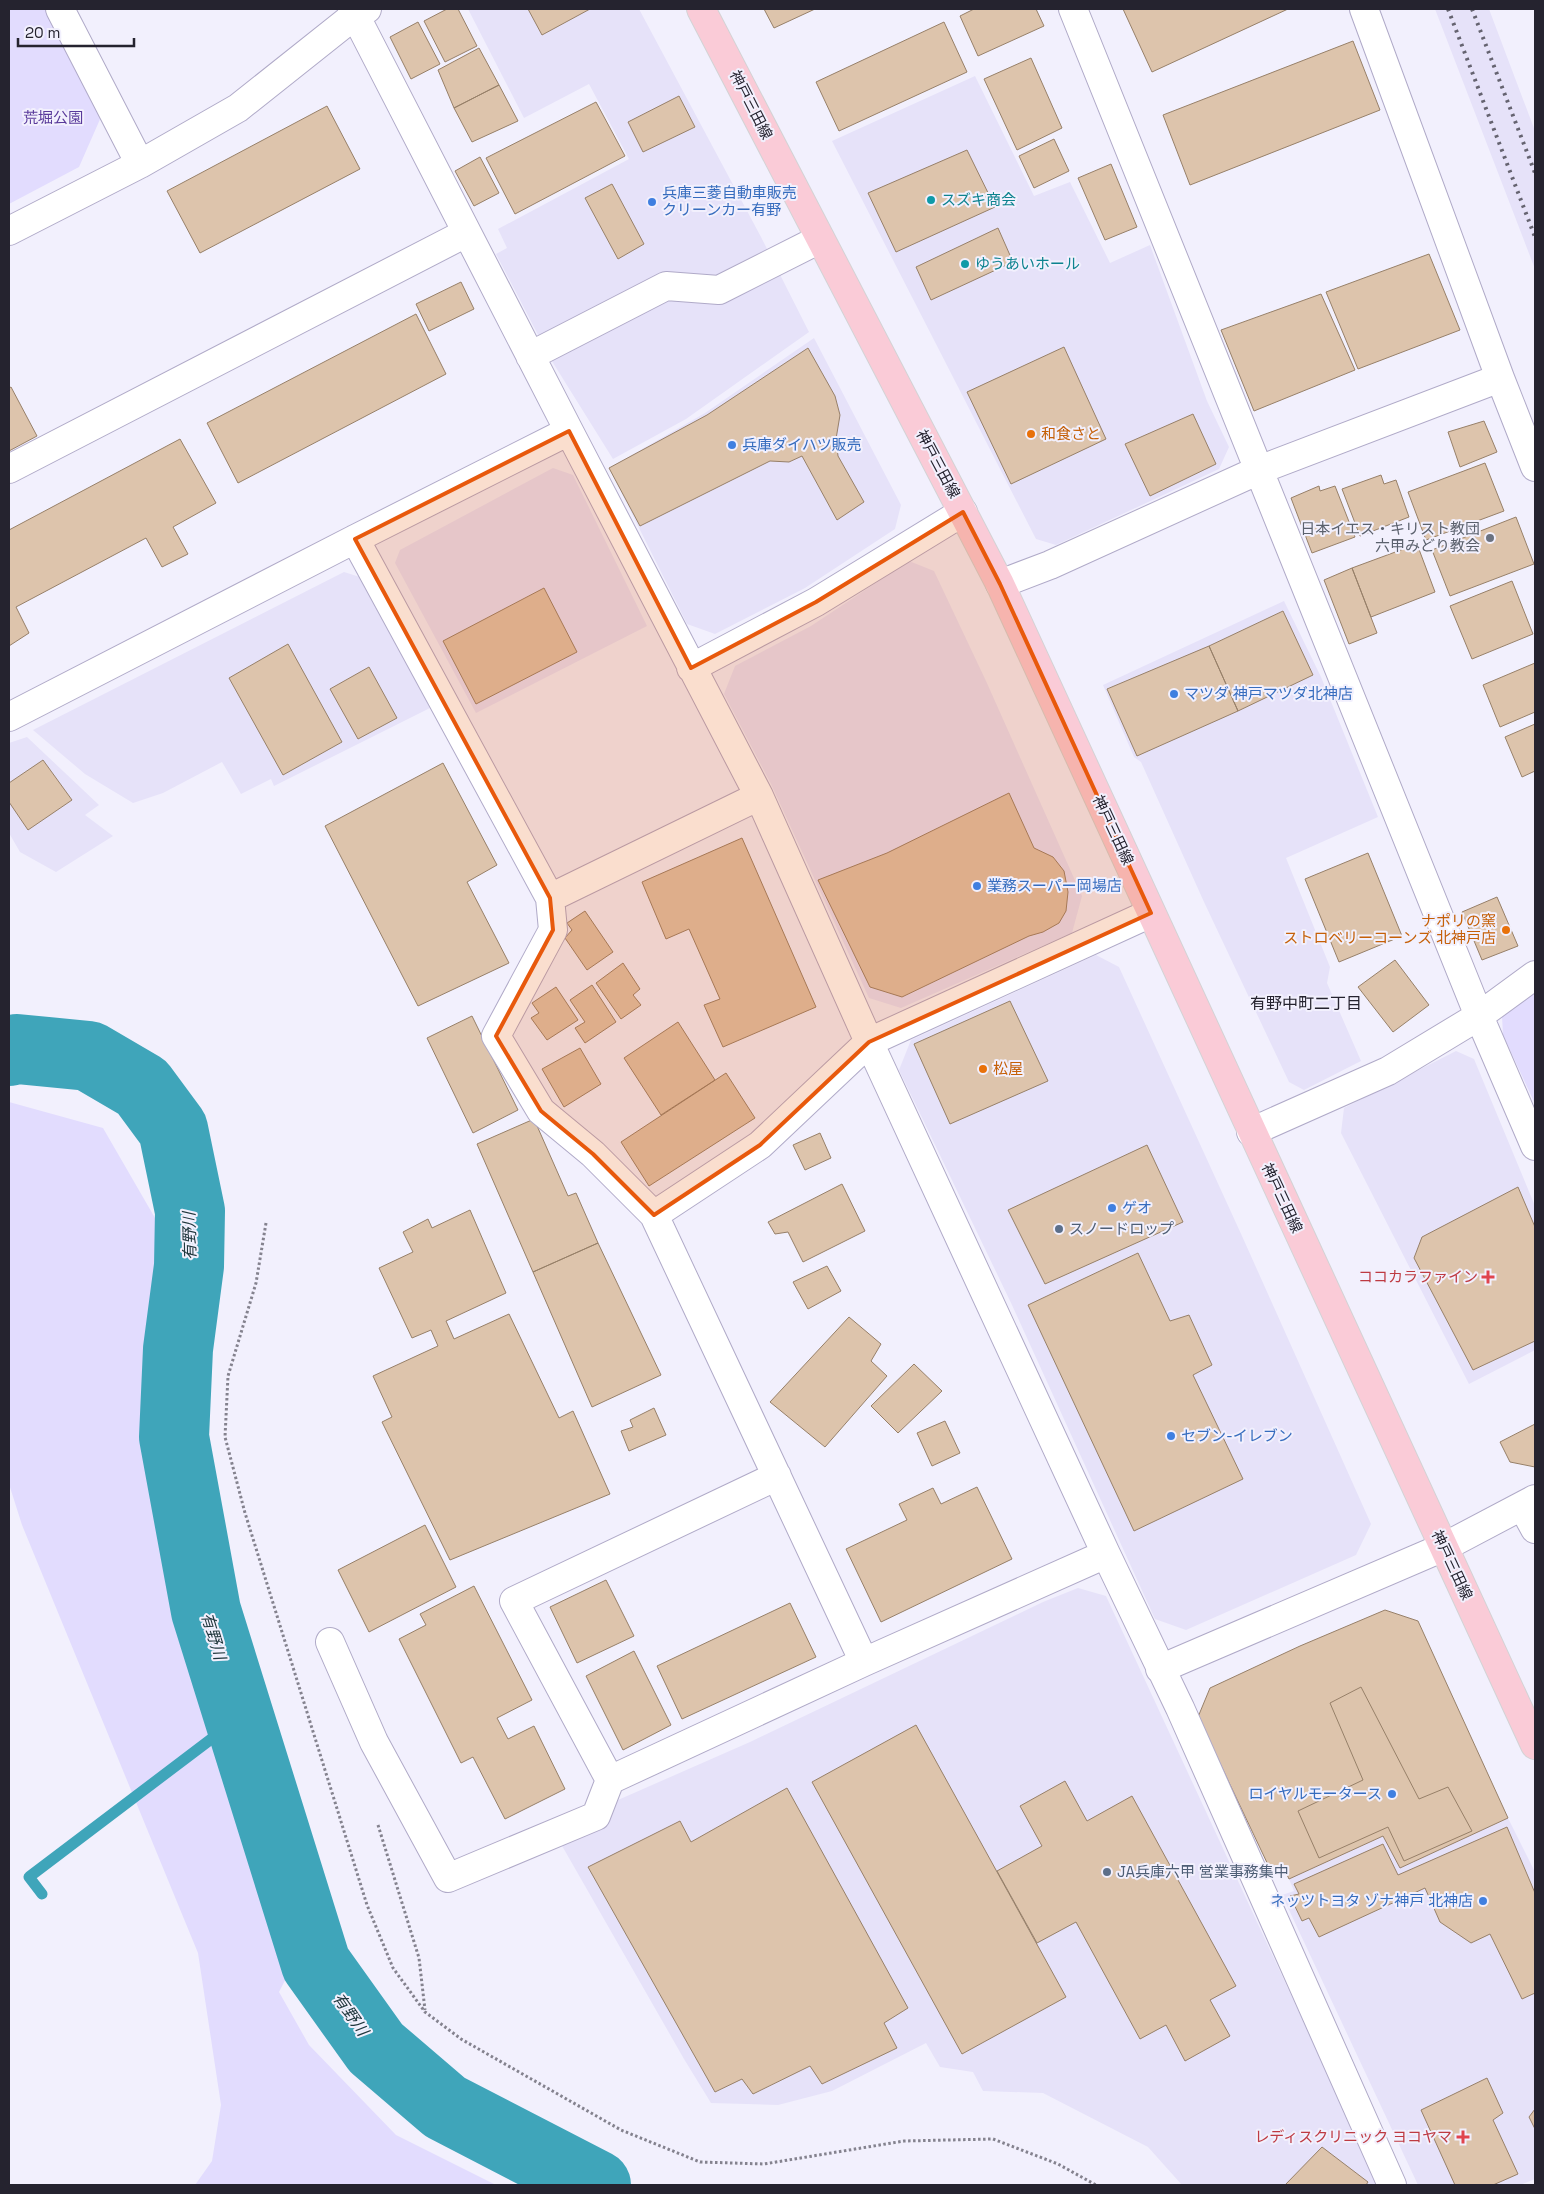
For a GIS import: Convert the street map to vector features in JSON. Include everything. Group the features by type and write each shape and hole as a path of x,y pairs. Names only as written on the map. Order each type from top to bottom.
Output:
{"main road":[{"name":"神戸三田線","path":"701,9 1000,584 1535,1745"}],"street":[{"path":"60,9 140,164"},
{"path":"1073,9 1478,1016 1535,1146"},
{"path":"1364,9 1500,378 1535,467"},
{"path":"9,231 140,164 238,108 358,11 466,233 759,796 868,1042 1106,1554 1180,1708 1392,2185"},
{"path":"9,469 466,233"},
{"path":"530,356 666,286 719,290 820,239"},
{"path":"1000,584 1050,565 1259,470 1500,378"},
{"path":"10,713 569,432"},
{"path":"691,668 816,602 962,512"},
{"path":"354,539 550,898 553,930 496,1036 541,1111 593,1154 654,1215 864,1662"},
{"path":"550,898 759,796"},
{"path":"654,1215 760,1145 868,1042 1151,913"},
{"path":"1251,1132 1388,1071 1478,1016 1535,974"},
{"path":"610,1780 514,1601 777,1476"},
{"path":"1160,1669 1444,1547 1531,1512"},
{"path":"330,1642 374,1742 448,1878 596,1816 610,1780 864,1662 1106,1554"}],"path":[{"path":"375,1816 419,1958 425,2012"}],"highlighted area":[{"path":"569,431 691,668 816,602 963,512 1000,584 1151,913 869,1042 760,1145 654,1215 593,1154 541,1111 496,1036 553,930 550,898 355,539"}],"shaded area":[{"path":"468,9 639,9 761,237 809,332 686,419 613,459 550,358 496,254 507,248 498,229 629,159 589,84 524,118"},
{"path":"1435,9 1489,9 1535,131 1535,269"},
{"path":"975,76 1034,196 1070,182 1110,263 1150,245 1207,401 1229,447 1219,469 1056,545 1036,539 832,141"},
{"path":"814,338 901,505 895,529 805,588 715,634 687,624 609,468 705,413"},
{"path":"553,468 573,475 647,626 476,713 395,563 400,550"},
{"path":"909,561 934,571 986,681 1082,896 1072,933 901,1008 869,998 771,784 724,694 735,666 811,626"},
{"path":"344,572 366,579 430,708 274,786 271,779 241,794 222,762 163,793 133,803 85,774 33,730"},
{"path":"1284,601 1321,677 1378,817 1286,858 1330,967 1327,983 1361,1061 1304,1090 1289,1082 1204,902 1141,762 1134,757 1103,685"},
{"path":"27,737 99,805 85,815 113,836 56,872 20,852 9,833 9,743"},
{"path":"1096,955 1119,967 1371,1524 1356,1555 1186,1630 1155,1619 1012,1305 899,1070 911,1040"},
{"path":"1456,1051 1474,1059 1535,1206 1535,1350 1469,1384 1341,1133 1344,1108"},
{"path":"1078,1588 1106,1596 1379,2185 1182,2185 1148,2147 1043,2093 983,2091 973,2072 940,2067 926,2043 832,2091 778,2105 711,2103 561,1844 611,1816 618,1800 750,1742 1043,1602"},
{"path":"1508,1818 1535,1872 1535,2179 1520,2185 1418,2185 1282,1895 1294,1891 1289,1879 1383,1836 1400,1868"}],"green space":[{"name":"荒堀公園","path":"9,9 48,9 101,117 79,167 9,204"},
{"path":"1535,993 1535,1104 1503,1035 1502,1016"},
{"path":"9,1102 103,1128 155,1218 157,1364 180,1629 294,1963 279,1992 309,2045 396,2135 496,2185 195,2185 212,2161 221,2105 198,1953 22,1525 9,1484"}],"building":[{"path":"447,9 458,9 477,46 445,62 424,21"},
{"path":"528,9 590,9 542,35"},
{"path":"764,9 815,9 774,28"},
{"path":"974,9 1036,9 1044,26 978,56 960,16"},
{"path":"1123,9 1288,9 1152,72"},
{"path":"418,22 440,64 411,79 390,37"},
{"path":"944,22 967,72 839,131 816,82"},
{"path":"1353,41 1380,110 1190,185 1163,115"},
{"path":"479,48 499,85 454,108 438,70"},
{"path":"1031,58 1062,128 1017,150 984,79"},
{"path":"499,85 518,121 472,142 454,108"},
{"path":"679,96 695,127 643,152 628,122"},
{"path":"596,102 625,156 515,214 486,158"},
{"path":"327,106 360,169 200,253 167,191"},
{"path":"1054,139 1069,171 1034,188 1019,156"},
{"name":"スズキ商会","path":"967,150 995,207 896,252 868,193"},
{"path":"480,157 499,193 474,206 455,171"},
{"path":"1111,164 1137,227 1105,240 1078,178"},
{"path":"612,184 644,244 618,259 585,198"},
{"name":"ゆうあいホール","path":"998,228 1013,262 931,300 916,267"},
{"path":"1429,254 1460,330 1358,369 1326,292"},
{"path":"461,282 474,309 429,331 416,304"},
{"path":"1321,294 1355,370 1254,411 1221,330"},
{"path":"416,314 446,374 238,483 207,423"},
{"path":"1064,347 1106,439 1011,484 967,392"},
{"path":"808,348 835,396 840,415 836,439 838,456 864,502 837,520 802,456 789,462 770,461 640,526 609,468 707,415"},
{"path":"11,387 37,436 9,451 9,388"},
{"path":"1193,414 1216,464 1150,496 1125,444"},
{"path":"1484,421 1497,452 1460,467 1448,432"},
{"path":"180,439 216,503 173,527 188,554 162,567 146,538 16,607 29,633 9,646 9,530"},
{"path":"1485,463 1504,511 1426,540 1408,492"},
{"path":"1381,475 1384,484 1396,480 1409,517 1360,536 1342,489"},
{"path":"1319,486 1320,491 1335,486 1355,537 1312,553 1291,498"},
{"path":"1516,517 1534,564 1450,596 1432,550"},
{"path":"1417,544 1435,592 1371,617 1352,568"},
{"path":"1352,568 1377,633 1349,644 1324,580"},
{"path":"1512,581 1533,634 1472,659 1450,606"},
{"path":"544,588 577,652 476,704 443,641"},
{"path":"1283,611 1313,675 1238,711 1209,646"},
{"path":"288,644 342,742 283,775 229,678"},
{"path":"1209,646 1238,711 1137,756 1107,689"},
{"path":"1535,663 1535,712 1500,727 1483,685"},
{"path":"369,667 397,718 358,739 330,689"},
{"path":"1535,724 1535,771 1522,777 1505,737"},
{"path":"43,760 72,800 28,830 9,802 9,783"},
{"path":"443,763 497,865 467,882 509,963 418,1006 325,826"},
{"path":"1009,793 1034,848 1053,857 1064,871 1068,892 1066,911 1059,923 902,997 870,987 818,880 887,853"},
{"path":"742,838 816,1007 723,1047 704,1005 720,999 689,929 666,939 642,882"},
{"path":"1368,853 1402,936 1339,962 1305,879"},
{"path":"1497,897 1518,946 1482,960 1462,912"},
{"path":"585,911 613,952 587,970 565,938 572,930 567,923"},
{"path":"1395,960 1429,1005 1393,1032 1358,987"},
{"path":"623,963 640,989 633,995 641,1005 621,1019 596,983"},
{"path":"592,985 616,1022 585,1043 575,1028 585,1022 570,1000"},
{"path":"556,987 578,1020 547,1040 531,1018 539,1013 532,1003"},
{"path":"1010,1001 1048,1081 950,1124 914,1044"},
{"path":"472,1016 518,1110 473,1133 427,1038"},
{"path":"678,1022 715,1080 661,1115 624,1058"},
{"path":"580,1048 601,1084 564,1107 542,1069"},
{"path":"726,1073 755,1118 649,1186 621,1142"},
{"path":"534,1119 568,1196 576,1193 598,1243 533,1272 477,1144"},
{"path":"820,1133 831,1158 805,1170 793,1145"},
{"path":"1147,1145 1183,1222 1045,1284 1008,1210"},
{"path":"842,1184 865,1231 803,1262 788,1232 775,1234 768,1222"},
{"path":"1518,1187 1535,1227 1535,1341 1473,1370 1414,1258 1422,1237"},
{"path":"470,1210 506,1293 446,1321 454,1339 509,1314 559,1418 573,1411 610,1494 450,1560 382,1422 392,1417 373,1376 438,1346 431,1330 412,1338 379,1268 413,1252 403,1232 428,1219 432,1228"},
{"path":"598,1243 661,1375 592,1407 533,1272"},
{"path":"1138,1253 1170,1321 1189,1315 1212,1365 1193,1375 1243,1479 1134,1531 1028,1305"},
{"path":"827,1266 841,1291 808,1309 793,1282"},
{"path":"849,1317 881,1344 871,1361 887,1376 825,1447 770,1402"},
{"path":"914,1364 942,1391 898,1433 871,1406"},
{"path":"654,1408 666,1435 629,1451 621,1431 633,1427 630,1420"},
{"path":"945,1421 960,1453 932,1466 917,1433"},
{"path":"1535,1424 1535,1467 1510,1462 1500,1442"},
{"path":"977,1487 1012,1559 881,1622 846,1549 907,1520 899,1504 933,1488 941,1504"},
{"path":"425,1525 456,1587 369,1632 338,1570"},
{"path":"606,1580 634,1636 577,1663 550,1607"},
{"path":"474,1586 532,1700 497,1718 508,1739 534,1726 565,1789 505,1819 473,1757 461,1763 399,1639 426,1625 420,1614"},
{"path":"790,1603 816,1657 682,1719 657,1666"},
{"path":"1385,1610 1418,1621 1508,1818 1400,1868 1383,1836 1289,1879 1282,1864 1270,1869 1198,1717 1210,1688 1300,1646"},
{"path":"634,1651 671,1725 623,1750 586,1676"},
{"path":"1361,1687 1419,1799 1448,1787 1472,1831 1404,1861 1388,1827 1319,1858 1298,1811 1363,1780 1330,1703"},
{"path":"916,1725 1066,1997 962,2054 812,1782"},
{"path":"1065,1781 1087,1821 1132,1796 1236,1986 1210,2000 1230,2036 1185,2061 1166,2025 1140,2039 1076,1922 1037,1943 997,1871 1042,1846 1020,1806"},
{"path":"787,1788 908,2008 884,2023 897,2048 822,2084 810,2066 753,2094 742,2079 715,2092 588,1867 680,1821 691,1842"},
{"path":"1507,1827 1535,1893 1535,1993 1522,1999 1490,1934 1471,1943 1440,1922 1425,1888 1319,1937 1309,1918 1302,1921 1290,1896 1299,1894 1294,1884 1383,1844 1398,1875"},
{"path":"1487,2078 1503,2113 1493,2120 1518,2174 1493,2185 1455,2185 1421,2110"},
{"path":"1535,2109 1535,2129 1529,2117"},
{"path":"1322,2147 1368,2182 1366,2185 1285,2185"}],"waterway":[{"name":"有野川","path":"9,1051 17,1049 89,1056 142,1087 173,1129 190,1211 189,1266 178,1349 174,1437 206,1611 316,1964 376,2048 445,2107 596,2185"},
{"path":"42,1894 29,1877 239,1718"}],"railway":[{"path":"1448,9 1535,237"},
{"path":"1472,9 1535,173"}],"place":[{"name":"スズキ商会","path":"931,200"},
{"name":"兵庫三菱自動車販売 クリーンカー有野","path":"652,202"},
{"name":"ゆうあいホール","path":"965,264"},
{"name":"和食さと","path":"1031,434"},
{"name":"兵庫ダイハツ販売","path":"732,445"},
{"name":"日本イエス・キリスト教団 六甲みどり教会","path":"1490,538"},
{"name":"マツダ 神戸マツダ北神店","path":"1174,694"},
{"name":"業務スーパー岡場店","path":"977,886"},
{"name":"ナポリの窯 ストロベリーコーンズ 北神戸店","path":"1506,930"},
{"name":"松屋","path":"983,1069"},
{"name":"ゲオ","path":"1112,1208"},
{"name":"スノードロップ","path":"1059,1229"},
{"name":"ココカラファイン","path":"1488,1277"},
{"name":"セブン-イレブン","path":"1171,1436"},
{"name":"ロイヤルモータース","path":"1392,1794"},
{"name":"JA兵庫六甲 営業事務集中","path":"1107,1872"},
{"name":"ネッツトヨタ ゾナ神戸 北神店","path":"1483,1901"},
{"name":"レディスクリニック ヨコヤマ","path":"1463,2137"}],"district":[{"name":"有野中町二丁目","path":"1306,1003"}]}
